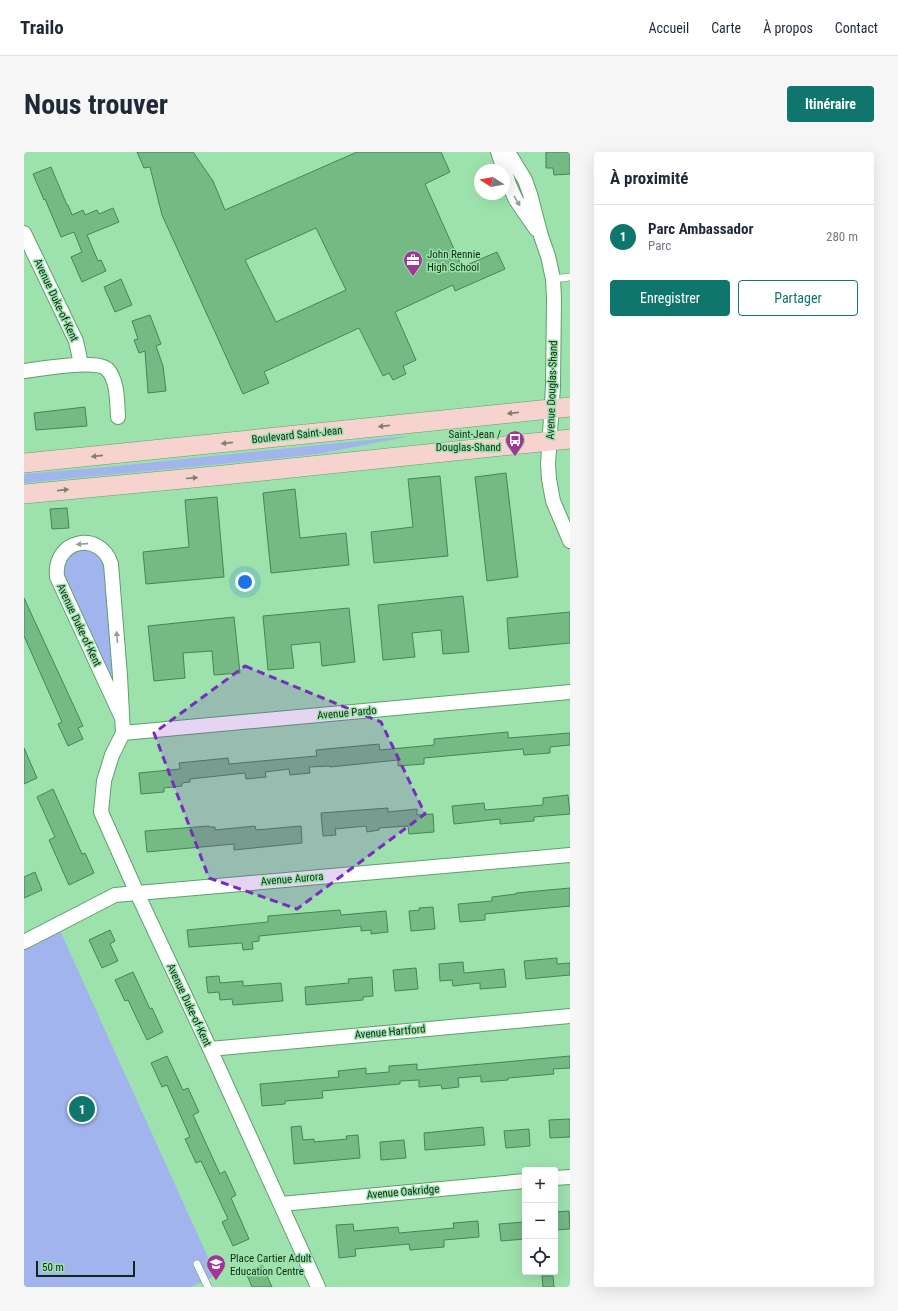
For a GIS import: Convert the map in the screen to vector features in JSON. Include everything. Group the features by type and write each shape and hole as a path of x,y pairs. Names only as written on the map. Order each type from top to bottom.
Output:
{"main road":[{"name":"Boulevard Saint-Jean","path":"24,463 561,408"},
{"path":"24,494 570,439"}],"street":[{"name":"Avenue Douglas-Shand","path":"498,152 516,200 541,236"},
{"name":"Avenue Douglas-Shand","path":"508,152 528,188 548,256 553,279 561,408 550,441 548,467 551,494 555,508 570,541"},
{"name":"Avenue Duke-of-Kent","path":"24,233 76,341 81,364"},
{"path":"24,371 81,364 104,366 108,369 114,382 118,417"},
{"name":"Avenue Duke-of-Kent","path":"122,718 57,577 57,565 61,555 65,550 74,544 88,543 98,547 106,554 111,564 120,676 123,733 112,756 104,781 101,812 318,1287"},
{"name":"Avenue Pardo","path":"123,733 570,692"},
{"name":"Avenue Aurora","path":"24,942 115,895 570,855"},
{"name":"Avenue Hartford","path":"210,1049 570,1016"},
{"path":"558,1178 570,1177"},
{"name":"Avenue Oakridge","path":"280,1204 522,1181"}],"lane":[{"path":"553,279 570,277"},
{"path":"197,1264 208,1287"}],"highlighted area":[{"path":"245,666 381,722 425,814 297,909 209,878 154,733"}],"shaded area":[{"path":"406,436 323,453 291,457 24,483 24,474 107,467"},
{"path":"82,549 91,550 96,553 101,558 105,566 115,675 109,676 63,574 68,558 73,553"},
{"path":"57,924 216,1275 191,1287 24,1287 24,942"}],"building":[{"name":"John Rennie High School","path":"137,152 193,152 213,181 225,210 357,152 441,152 450,172 425,184 462,267 497,252 505,269 455,291 453,285 395,312 416,360 403,366 406,374 393,380 389,373 383,376 359,328 264,372 269,383 243,394 162,215 150,167 144,168","holes":["316,228 346,290 276,322 245,260"]},
{"path":"546,152 570,152 570,174 554,175 553,168 546,168"},
{"path":"51,167 72,215 83,210 85,215 97,210 99,214 113,208 119,222 87,235 98,261 101,260 106,271 82,282 71,257 82,252 74,232 61,237 33,174"},
{"path":"121,279 132,305 115,312 104,287"},
{"path":"150,315 161,344 156,346 163,366 166,391 148,393 145,351 139,353 134,340 138,339 132,321"},
{"path":"85,407 87,426 36,430 34,413"},
{"path":"506,473 518,577 487,581 475,477"},
{"path":"440,476 448,556 374,563 371,532 413,527 408,479"},
{"path":"295,489 300,538 346,533 349,565 271,573 263,493"},
{"path":"217,497 224,577 146,584 143,552 189,547 185,500"},
{"path":"67,508 69,528 52,529 50,509"},
{"path":"463,596 469,652 443,654 441,630 412,633 415,657 383,660 378,605"},
{"path":"24,598 83,726 78,728 83,739 68,746 58,724 62,722 24,636"},
{"path":"349,608 355,662 322,666 320,642 291,645 294,668 268,670 263,616"},
{"path":"570,612 570,643 509,649 507,618"},
{"path":"234,617 240,673 214,675 212,651 183,653 185,678 154,681 148,626"},
{"path":"508,732 508,738 570,733 570,745 550,747 550,753 524,755 523,749 424,758 424,764 398,766 398,760 330,767 309,767 310,773 290,775 289,769 265,772 266,777 246,779 245,773 190,779 190,782 182,783 182,786 164,788 164,792 141,794 139,773 180,769 179,763 228,758 229,764 317,756 316,750 379,744 380,750 434,745 434,739"},
{"path":"24,748 37,778 24,784"},
{"path":"53,789 82,854 85,853 94,873 69,885 49,840 55,837 37,797"},
{"path":"568,795 570,814 534,817 534,821 500,824 500,819 454,824 452,806 484,803 485,810 543,805 543,798"},
{"path":"388,808 388,812 417,809 417,815 433,814 434,832 409,834 408,826 379,828 379,830 367,832 366,826 335,829 336,835 323,836 321,813"},
{"path":"209,826 215,827 215,830 255,826 256,830 301,826 302,843 234,850 234,844 147,852 145,831"},
{"path":"35,872 42,890 24,898 24,877"},
{"path":"570,888 570,906 485,914 485,920 460,922 458,904 492,901 492,897 516,893"},
{"path":"433,907 435,929 411,931 409,911 420,910 419,908"},
{"path":"340,910 341,915 386,911 388,932 371,934 371,930 361,931 361,926 259,936 259,941 252,942 253,949 243,950 242,943 189,947 187,930 268,922 268,916"},
{"path":"110,930 115,941 110,944 118,961 102,968 89,940"},
{"path":"557,958 557,964 570,963 570,975 526,979 524,961"},
{"path":"463,962 464,973 504,969 506,987 480,989 480,983 453,986 452,980 440,981 439,964"},
{"path":"416,968 418,989 395,991 393,970"},
{"path":"133,972 150,1009 152,1008 163,1032 147,1040 128,1000 125,1001 115,980"},
{"path":"219,976 220,983 243,981 243,986 281,983 283,1001 233,1005 232,999 220,1000 219,992 208,993 206,977"},
{"path":"372,977 373,996 363,997 363,1000 306,1005 305,987 349,983 348,979"},
{"path":"167,1056 183,1090 188,1088 199,1112 193,1115 220,1174 225,1171 236,1195 231,1198 249,1239 233,1246 222,1222 228,1219 201,1161 196,1163 185,1139 190,1137 167,1085 162,1087 151,1063"},
{"path":"570,1056 570,1068 553,1069 554,1074 481,1082 481,1076 458,1078 459,1087 442,1089 441,1085 419,1087 419,1080 400,1081 400,1084 322,1091 323,1098 285,1101 285,1104 262,1106 260,1084 339,1077 338,1071 366,1068 366,1074 389,1072 389,1066 417,1064 417,1070"},
{"path":"570,1119 570,1137 550,1138 549,1120"},
{"path":"301,1126 303,1140 314,1139 314,1142 347,1139 346,1136 358,1135 360,1158 294,1164 291,1127"},
{"path":"483,1127 485,1145 425,1150 424,1133"},
{"path":"529,1129 530,1146 506,1148 504,1131"},
{"path":"404,1140 406,1158 381,1160 380,1142"},
{"path":"569,1211 570,1229 558,1230 558,1212"},
{"path":"478,1221 479,1237 444,1240 444,1247 410,1250 409,1244 355,1249 356,1256 339,1258 336,1225 353,1224 354,1231 398,1227 399,1233 454,1228 453,1223"},
{"path":"522,1222 522,1239 501,1241 499,1224"},
{"path":"262,1265 272,1287 252,1287 246,1273"},
{"path":"542,1276 553,1276 554,1287 543,1287"}],"place":[{"name":"John Rennie High School","path":"413,277"},
{"name":"Saint-Jean / Douglas-Shand","path":"515,457"},
{"name":"Parc Ambassador","path":"82,1109"},
{"name":"Place Cartier Adult Education Centre","path":"216,1281"}]}
